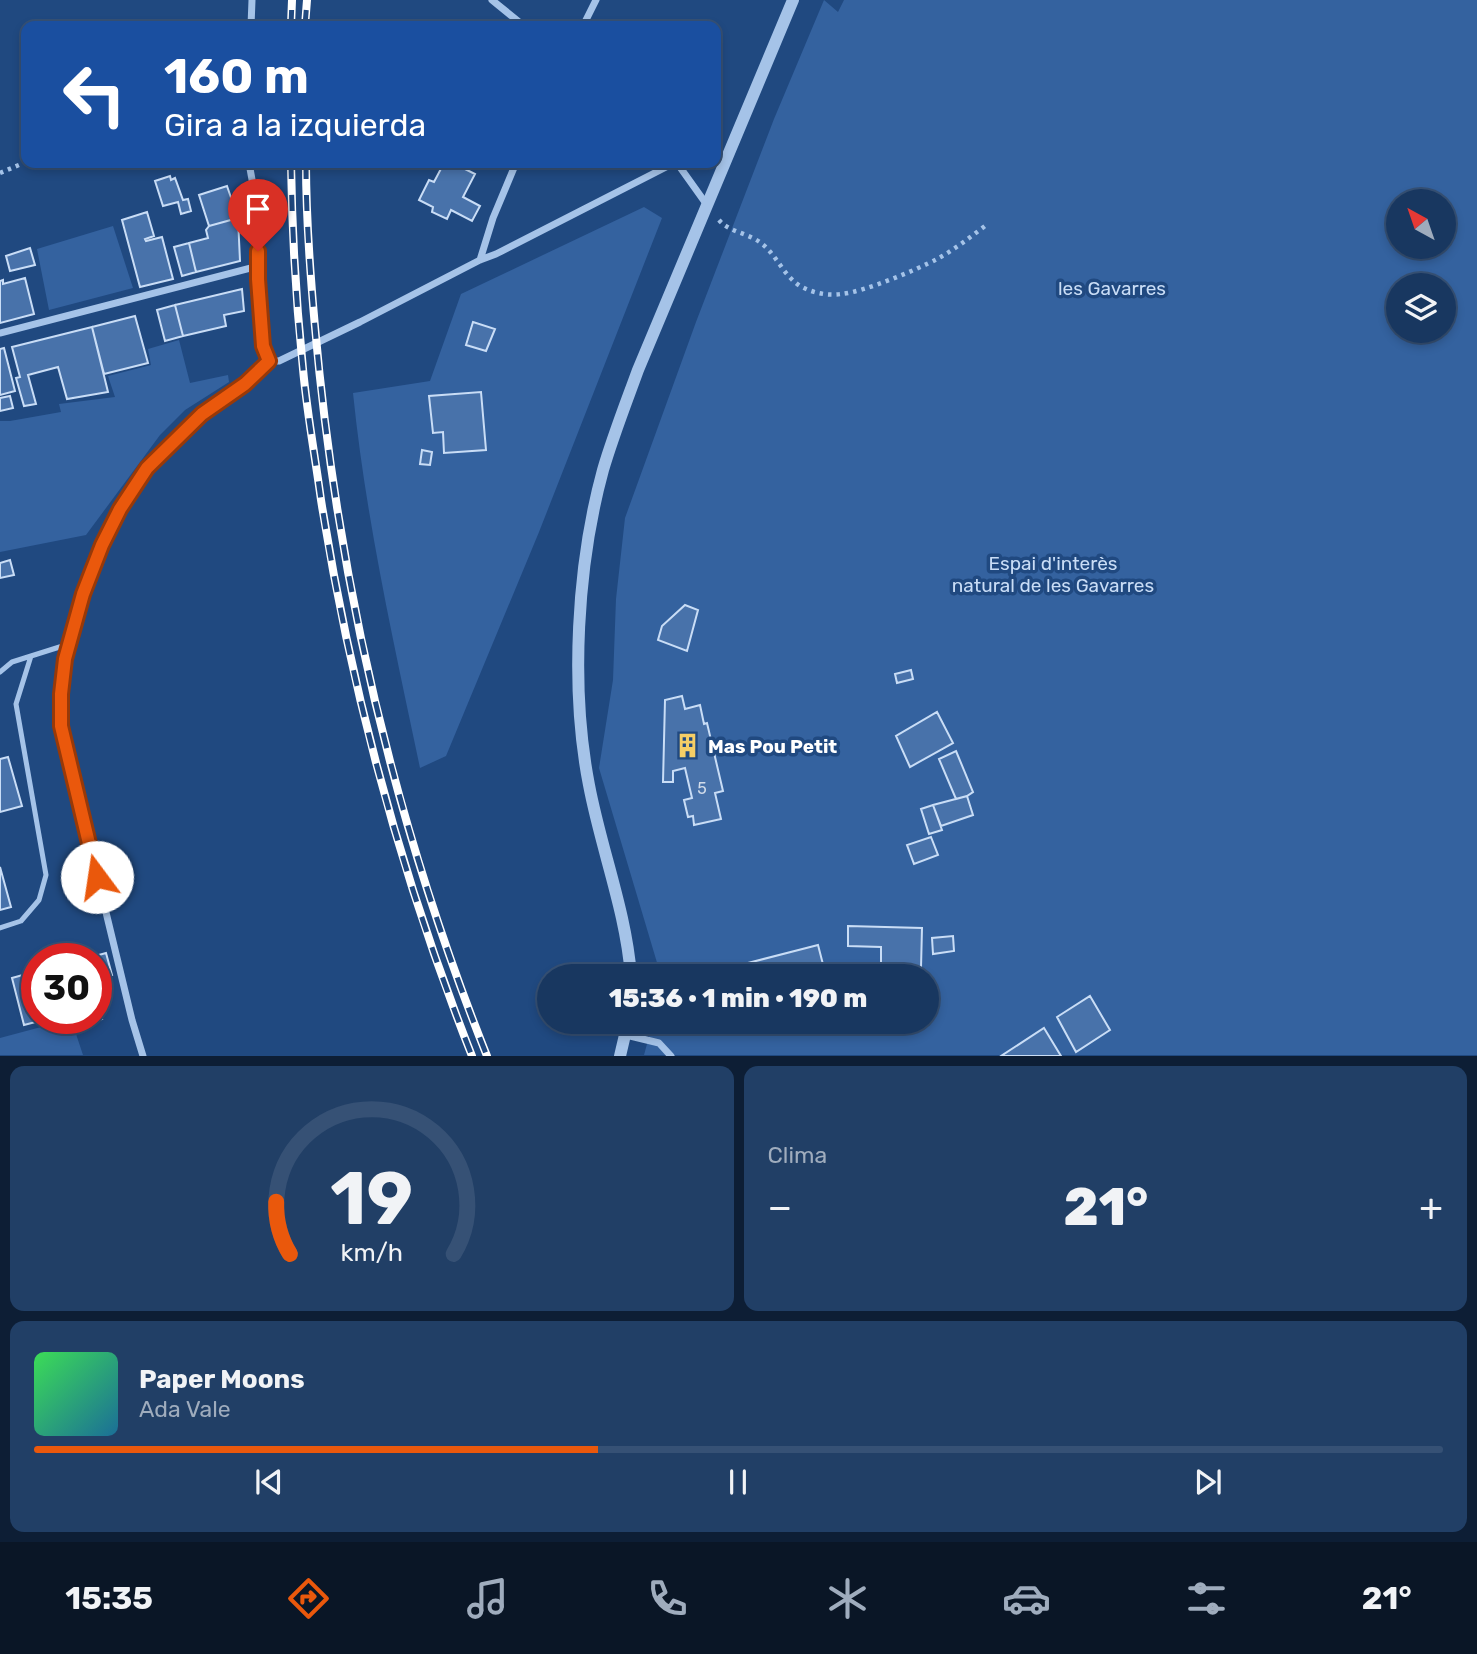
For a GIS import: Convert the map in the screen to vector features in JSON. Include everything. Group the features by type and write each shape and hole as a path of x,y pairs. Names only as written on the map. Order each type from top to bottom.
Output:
{"street":[{"path":"251,21 253,0"},
{"path":"492,0 518,21"},
{"path":"586,21 596,0"},
{"path":"629,964 626,939 596,821 583,748 579,687 580,621 583,576 592,518 616,428 638,370 793,0"},
{"path":"250,168 257,207 263,346 269,361"},
{"path":"480,260 493,218 514,168"},
{"path":"143,1055 132,1020 62,734 61,694 65,659 83,594 102,545 120,509 147,468 166,448 202,414 245,384 269,361 279,361 360,322 665,168"},
{"path":"679,168 707,205"},
{"path":"0,333 258,266"},
{"path":"620,1055 625,1034"},
{"path":"640,1034 659,1043 671,1055"}],"lane":[{"path":"0,672 12,662 69,644"},
{"path":"0,928 21,921 39,900 46,875 16,704 31,656"}],"path":[{"path":"0,173 21,165"},
{"path":"707,205 722,224 763,244 784,272 798,284 828,295 844,294 871,286 935,261 985,226"}],"green space":[{"name":"Espai d'interès natural de les Gavarres","path":"824,0 838,12 844,0 1477,0 1477,1055 644,1055 650,1034 939,1034 939,964 657,964 599,768 613,680 616,599 625,518 774,119"},
{"path":"644,207 662,218 539,532 446,756 420,768 373,535 353,393 430,381 461,294"},
{"path":"113,226 133,288 49,310 37,249"},
{"path":"179,340 190,383 228,375 229,382 185,410 160,435 86,535 0,552 0,421 61,412 59,404 115,397 108,376 151,365 148,349"},
{"path":"21,1032 76,1034 83,1055 0,1055 0,1038"}],"building":[{"path":"441,168 463,168 475,174 463,197 480,206 472,221 451,210 447,219 432,212 433,207 419,200 429,180 434,182"},
{"path":"170,176 171,180 175,178 183,200 188,199 191,211 181,214 178,202 163,206 155,181"},
{"path":"227,186 238,218 209,226 199,195"},
{"path":"147,212 154,236 145,239 146,241 162,237 173,279 140,287 122,220"},
{"path":"238,218 240,261 196,272 189,243 208,238 206,230 209,226"},
{"path":"189,243 196,272 182,276 174,247"},
{"path":"30,248 35,265 10,271 6,256"},
{"path":"25,278 34,314 0,323 0,281 3,280 3,284"},
{"path":"242,289 244,311 224,315 226,326 183,336 175,305"},
{"path":"175,305 183,336 165,341 157,310"},
{"path":"135,316 148,363 104,374 92,327"},
{"path":"473,322 495,329 486,351 466,345"},
{"path":"92,327 108,392 67,399 58,367 28,375 36,404 24,406 16,378 20,377 12,347"},
{"path":"4,348 15,391 0,395 0,349"},
{"path":"481,392 486,450 444,453 443,432 433,433 429,396"},
{"path":"10,396 13,408 0,411 0,398"},
{"path":"422,450 432,452 430,465 420,464"},
{"path":"10,560 14,575 0,578 0,563"},
{"path":"685,605 698,610 687,651 658,640 662,626"},
{"path":"911,670 913,679 897,683 895,674"},
{"name":"Mas Pou Petit","path":"682,696 685,709 700,705 704,724 707,723 723,791 715,793 721,819 694,825 693,816 688,817 684,800 692,798 685,768 673,771 673,782 663,782 665,700"},
{"path":"937,712 953,743 910,767 896,736"},
{"path":"956,751 973,792 956,799 939,759"},
{"path":"8,757 22,806 0,812 0,759"},
{"path":"967,796 973,815 941,826 933,805"},
{"path":"933,805 942,830 929,834 921,809"},
{"path":"931,837 938,855 914,864 907,845"},
{"path":"0,867 11,907 0,910"},
{"path":"848,926 922,928 921,964 881,964 881,947 848,946"},
{"path":"953,936 954,951 933,954 932,938"},
{"path":"818,945 823,964 744,964"},
{"path":"21,975 21,1013 12,978"},
{"path":"1090,996 1110,1030 1076,1052 1057,1017"},
{"path":"1044,1028 1061,1056 1001,1056"}],"railway":[{"path":"291,21 292,0"},
{"path":"305,21 307,0"},
{"path":"291,168 298,318 305,385 321,500 347,642 381,782 401,851 446,988 472,1056"},
{"path":"306,168 310,265 325,420 355,606 374,698 424,879 487,1056"}],"place":[{"name":"Mas Pou Petit","path":"688,746"}],"route":[{"path":"97,877 62,734 61,694 65,659 83,594 102,545 136,483 166,448 202,414 245,384 269,361 263,346 258,251"}],"park label":[{"name":"les Gavarres","path":"1112,288"}]}
